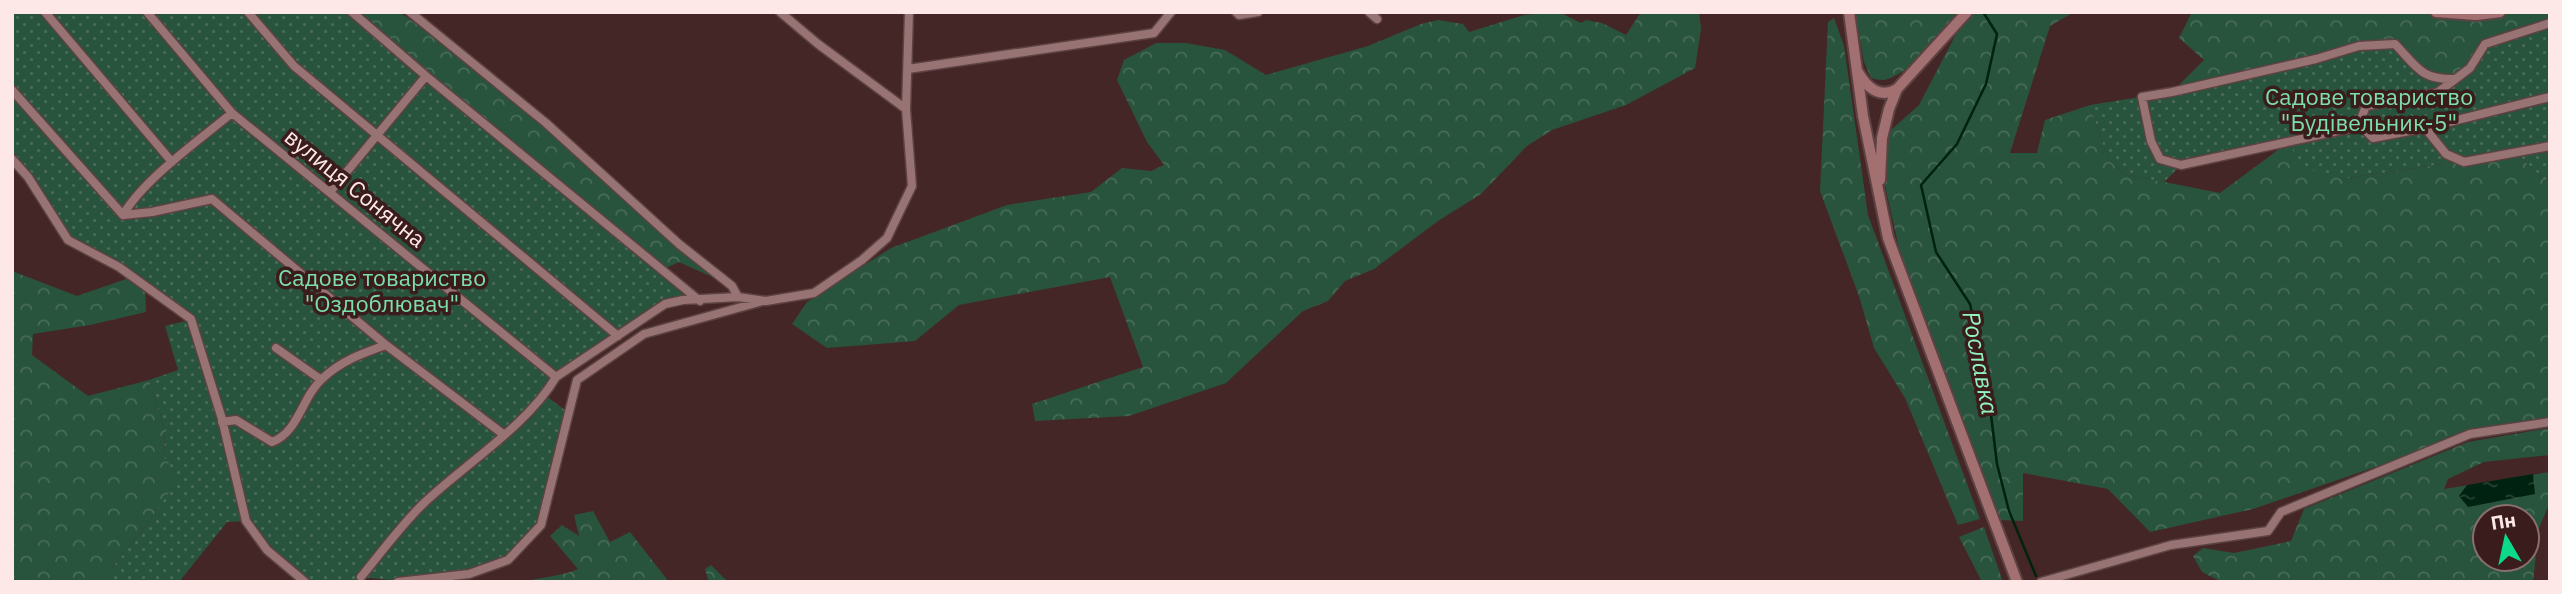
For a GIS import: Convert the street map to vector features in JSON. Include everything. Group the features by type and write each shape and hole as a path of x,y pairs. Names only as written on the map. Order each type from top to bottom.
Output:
{"main road":[{"path":"1849,12 1855,67 1879,197 1898,269 2017,582"},
{"path":"1879,197 1882,138 1889,109 1898,89 1967,12"},
{"path":"2436,12 2476,15 2500,12"},
{"path":"1855,67 1864,82 1877,93 1890,93 1898,89"}],"street":[{"path":"44,12 172,162"},
{"name":"вулиця Сонячна","path":"147,12 232,113 556,377"},
{"path":"247,12 294,66 618,336"},
{"path":"352,12 700,301"},
{"path":"410,12 546,123 680,244 732,286 738,297"},
{"path":"780,12 818,44 906,109"},
{"path":"398,582 469,574 508,561 541,525 577,380 643,334 766,301 814,293 862,260 887,238 912,186 906,109 909,12"},
{"path":"908,69 1154,33 1171,12"},
{"path":"1236,12 1239,15 1258,12"},
{"path":"1369,12 1377,19"},
{"path":"2550,23 2485,44 2470,68 2437,93 2366,106 2360,124 2373,138 2550,97"},
{"path":"2361,126 2181,164 2160,159 2151,141 2142,97 2316,59 2359,46 2395,44 2421,71 2434,80 2455,79"},
{"path":"330,192 426,76"},
{"path":"12,90 123,215"},
{"path":"123,215 129,205 172,162 232,113"},
{"path":"2425,128 2446,154 2464,162 2550,146"},
{"path":"12,159 28,177 68,240 119,267 191,319 222,422 246,521 267,550 305,582"},
{"path":"123,215 212,200 386,345 503,434"},
{"path":"360,577 423,504 545,395 556,377 665,303 738,297 766,301"},
{"path":"222,422 236,420 272,442 284,437 320,379 350,358 386,345"},
{"path":"276,348 320,379"},
{"path":"2041,582 2171,545 2268,531 2281,512 2470,434 2550,422"}],"green space":[{"name":"Садове товариство \"Оздоблювач\"","path":"12,12 352,12 683,287 683,300 665,304 556,377 545,395 569,413 541,525 508,560 469,574 400,581 361,577 356,582 305,582 267,550 246,521 227,522 179,582 101,582 180,477 164,457 165,430 149,380 178,370 165,326 190,320 132,277 68,240 12,159"},
{"path":"352,12 399,12 467,59 732,286 679,262 662,270"},
{"path":"1559,12 1581,23 1586,20 1602,23 1626,35 1641,12 1699,12 1701,29 1695,68 1626,105 1552,130 1527,146 1481,194 1438,221 1374,269 1345,281 1328,301 1303,311 1226,383 1129,416 1035,421 1032,404 1143,367 1110,277 959,305 915,341 827,348 792,324 807,302 891,248 1007,205 1091,192 1122,168 1151,171 1164,165 1147,142 1117,80 1124,60 1156,43 1186,43 1225,50 1266,75 1368,46 1421,24 1438,20 1463,24 1469,32 1524,15"},
{"path":"1855,12 2074,12 2050,26 2010,153 2037,153 2045,120 2090,105 2108,159 2124,174 2220,193 2290,141 2342,179 2516,153 2550,185 2550,422 2474,433 2253,509 2150,532 2108,489 2023,473 2023,521 1999,520 1899,248 1881,168 1882,138 1919,105 1966,15 1915,63 1883,80 1871,78 1864,62"},
{"path":"2192,12 2550,12 2550,23 2455,79 2172,92 2204,60 2179,38"},
{"path":"1834,18 1844,46 1868,215 1980,519 1958,525 1905,398 1874,348 1859,296 1820,191 1828,22"},
{"name":"Садове товариство \"Будівельник-5\"","path":"2550,23 2550,185 2516,153 2342,179 2298,166 2290,141 2181,165 2164,182 2124,174 2108,159 2090,105 2172,92 2359,46 2395,44 2421,71 2455,79 2470,68 2485,44"},
{"path":"12,271 77,296 132,277 145,286 146,312 33,334 32,355 88,396 149,380 165,430 164,457 181,477 101,582 12,582"},
{"path":"2550,428 2550,455 2484,462 2448,479 2444,489 2550,472 2550,502 2541,523 2541,503 2471,503 2471,573 2534,573 2533,582 2222,582 2202,572 2193,556 2203,548 2234,553 2291,541 2304,509 2468,442"},
{"path":"593,511 610,542 630,532 669,582 524,582 578,569 550,536 562,525 579,536 574,515"},
{"path":"1984,527 2003,582 1982,582 1959,537"},
{"path":"711,565 728,582 709,582 705,569"}],"water":[{"path":"2533,474 2535,494 2489,503 2471,503 2468,507 2459,496 2467,485"}],"waterway":[{"name":"Рославка","path":"1983,12 1997,34 1986,84 1957,144 1921,185 1936,252 1970,304 1987,382 1997,464 2009,511 2036,576"}]}
